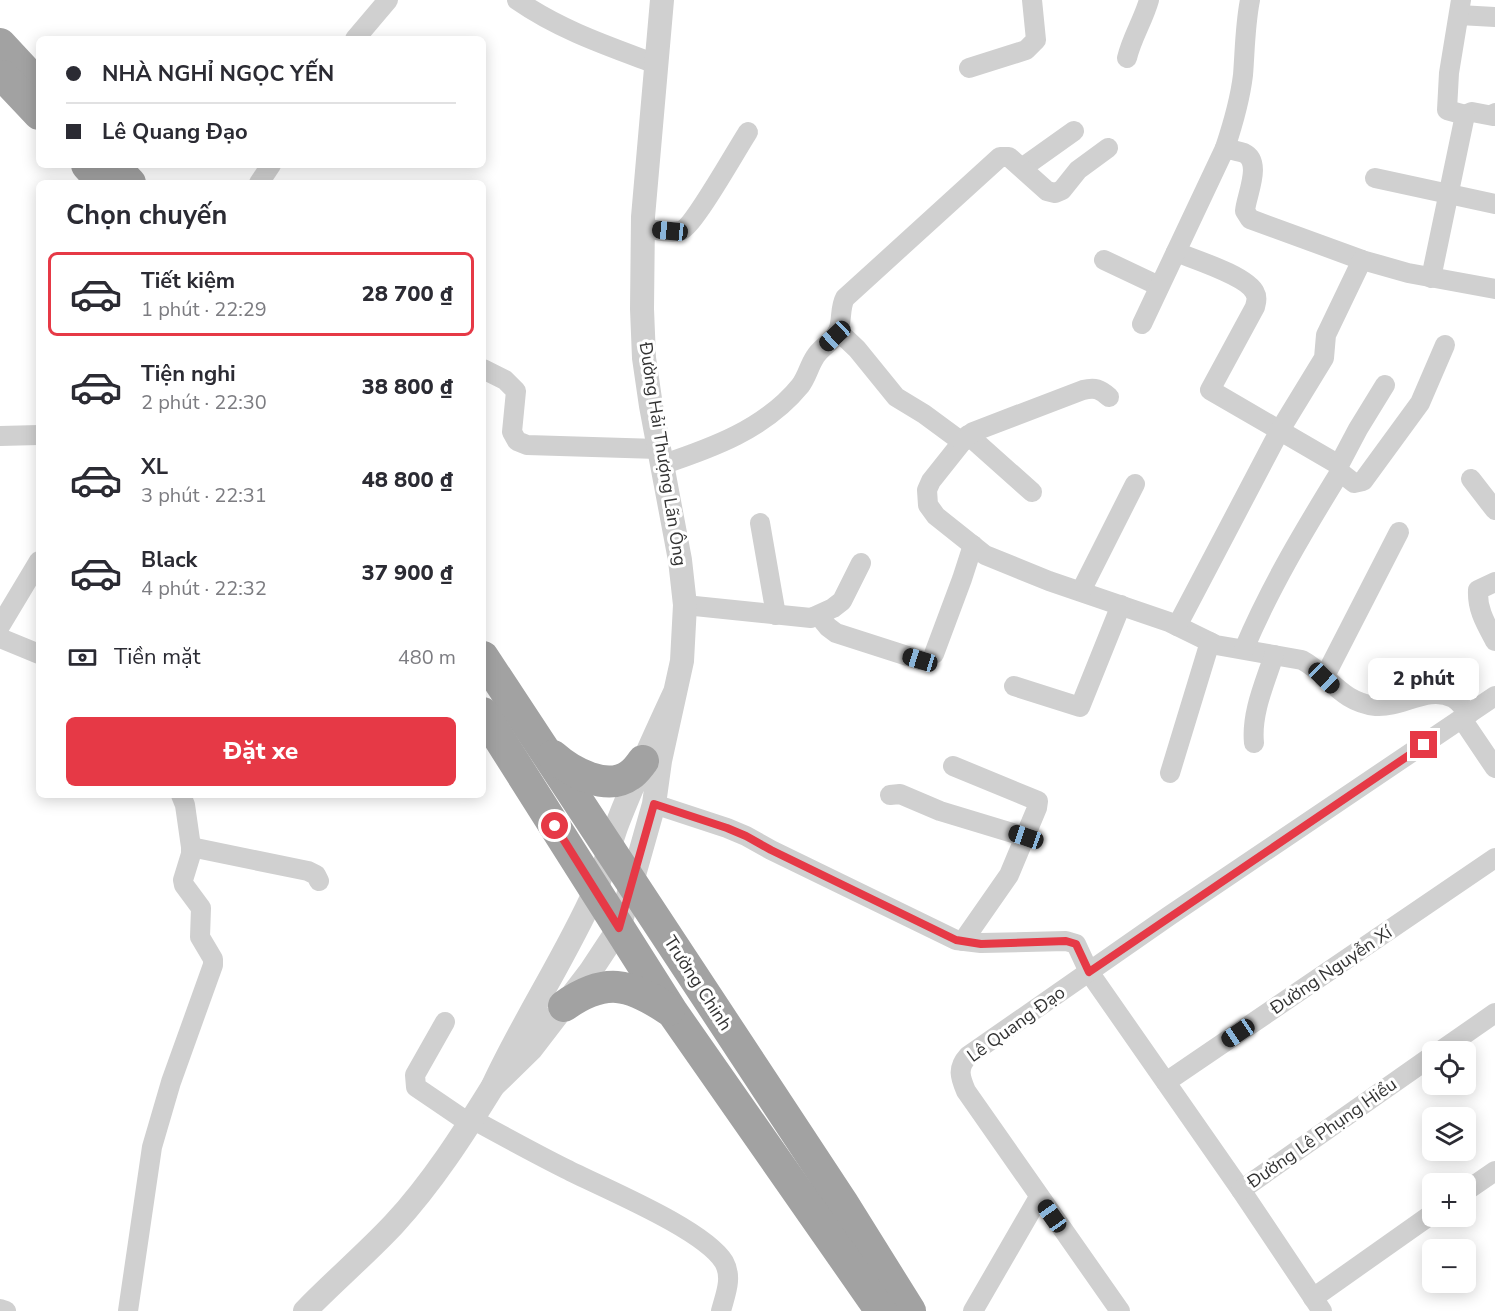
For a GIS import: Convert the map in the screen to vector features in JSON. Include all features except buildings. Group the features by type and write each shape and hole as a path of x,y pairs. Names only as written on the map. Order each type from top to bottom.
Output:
{"highway":[{"path":"0,44 36,83"},
{"path":"0,73 36,111"},
{"path":"98,168 117,173"},
{"name":"Trường Chinh","path":"486,662 842,1202 910,1311"},
{"name":"Trường Chinh","path":"486,718 673,1013 881,1311"},
{"path":"538,741 565,766 583,776 603,781 621,780 631,775 643,761"},
{"path":"564,1006 593,989 617,987 643,993 673,1013"}],"street":[{"path":"358,36 388,0"},
{"path":"517,0 534,12 591,40 656,64"},
{"name":"Đường Hải Thượng Lãn Ông","path":"493,1086 531,1048 590,972 619,928 654,804 660,761 684,644 685,604 680,560 644,358 641,272 642,228 662,0"},
{"path":"969,68 1026,51 1036,40 1032,0"},
{"path":"1127,58 1132,39 1140,27 1149,0"},
{"path":"1142,324 1225,148 1236,115 1243,75 1246,21 1250,0"},
{"path":"1495,16 1460,7 1449,73 1447,110 1465,115 1472,112 1493,116 1495,113"},
{"path":"1431,278 1465,115"},
{"path":"1022,168 1074,131"},
{"path":"642,228 678,232 684,230 704,203 748,132"},
{"path":"486,370 505,380 516,391 512,432 517,441 527,445 660,457 712,447 742,433 770,414 800,386 814,357 838,331 842,302 849,293 1000,157 1009,158 1047,191 1055,193 1062,190 1078,170 1108,148"},
{"path":"1225,148 1245,154 1252,163 1253,171 1245,207 1246,216 1272,228 1362,260 1431,278 1495,289"},
{"path":"1376,178 1495,204"},
{"path":"1176,252 1240,279 1255,291 1257,298 1255,307 1210,390 1340,468 1354,483 1363,482 1420,404 1445,345"},
{"path":"1104,260 1159,286"},
{"path":"1177,626 1280,430 1324,358 1326,335 1362,260"},
{"path":"838,331 896,397 965,438 1032,492"},
{"path":"1244,650 1254,625 1296,544 1340,468 1358,429 1385,385"},
{"path":"1109,397 1100,389 1083,390 965,438 931,481 927,497 928,505 936,516 985,555 1177,626 1227,648 1302,660 1351,700 1390,705 1431,694 1455,699 1495,768"},
{"path":"0,436 36,435"},
{"path":"1471,479 1495,510"},
{"path":"1081,591 1135,484"},
{"path":"760,523 776,615"},
{"path":"1324,678 1399,532"},
{"path":"819,616 836,633 927,657 962,579 973,545"},
{"path":"685,604 804,618 819,616 842,601 861,563"},
{"path":"0,626 36,566"},
{"path":"1495,582 1478,590 1477,599 1482,617 1495,641"},
{"path":"1014,686 1080,707 1121,605"},
{"path":"0,638 36,653"},
{"path":"1170,773 1210,642"},
{"path":"1254,743 1253,731 1257,710 1274,655"},
{"name":"Đường Hải Thượng Lãn Ông","path":"305,1311 395,1222 424,1188 493,1086 527,1017 596,890 617,825 675,692"},
{"name":"Lê Quang Đạo","path":"1120,1311 966,1091 960,1078 963,1062 968,1056 1089,972 1495,696"},
{"path":"953,766 1038,801 1026,837 1009,875 963,941"},
{"path":"890,795 900,794 926,806 1026,837"},
{"path":"128,1311 152,1147 171,1082 213,965 213,959 200,937 201,908 184,885 183,880 191,847 182,798"},
{"path":"654,804 746,836 963,941 981,944 1066,941 1076,944 1089,972 1318,1304 1422,1222"},
{"path":"191,847 308,871 316,875 319,881"},
{"name":"Đường Nguyễn Xí","path":"1166,1082 1495,858"},
{"path":"1455,1041 1495,1013"},
{"path":"445,1022 415,1075 416,1087 471,1121 663,1217 703,1241 724,1263 729,1277 720,1311"},
{"name":"Đường Lê Phụng Hiểu","path":"1241,1190 1422,1063"},
{"path":"1476,1184 1495,1171"},
{"path":"973,1311 1039,1197"},
{"path":"0,1309 6,1311"}],"route":[{"path":"555,826 619,928 654,804 746,836 956,940 981,944 1072,942 1076,944 1089,972 1424,745"}]}
